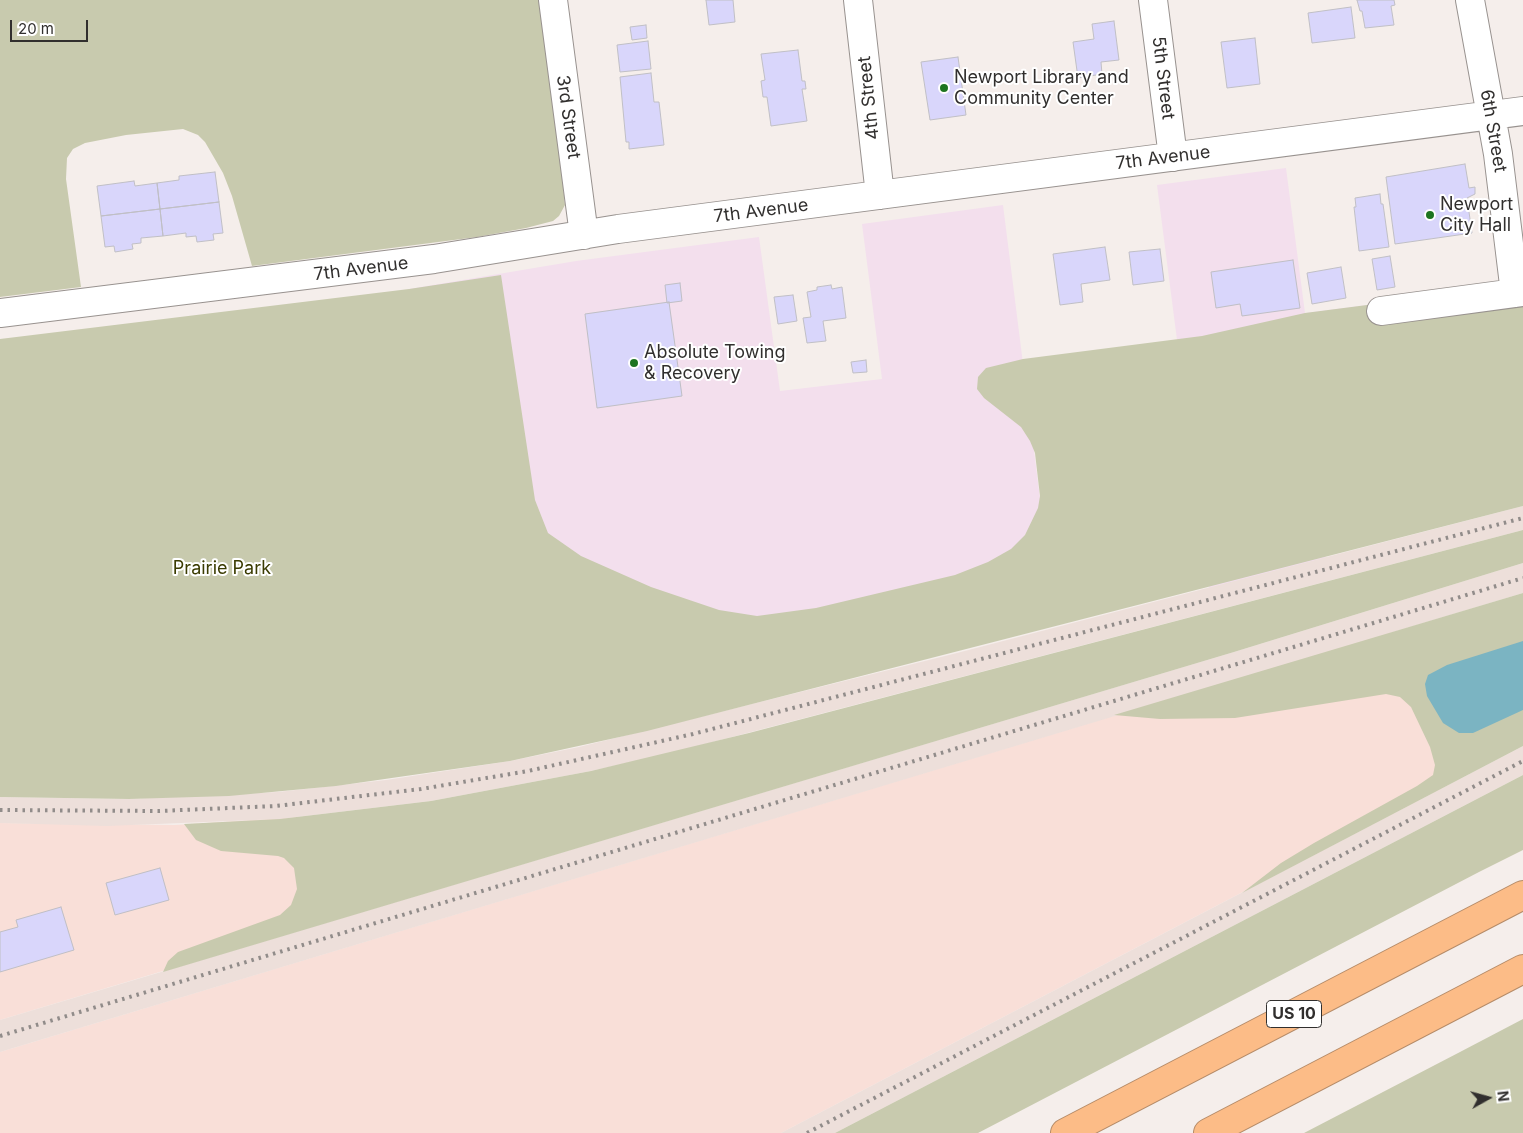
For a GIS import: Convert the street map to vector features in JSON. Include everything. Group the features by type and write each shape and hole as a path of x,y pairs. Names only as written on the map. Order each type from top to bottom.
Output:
{"highway":[{"name":"US 10","path":"1065,1133 1523,895"},
{"path":"1208,1133 1523,969"}],"street":[{"name":"3rd Street","path":"553,0 584,235"},
{"name":"4th Street","path":"858,0 880,195"},
{"name":"5th Street","path":"1153,0 1173,157"},
{"name":"6th Street","path":"1470,0 1498,154 1519,292"},
{"name":"7th Avenue","path":"0,312 434,260 584,235 1523,111"},
{"path":"1382,311 1519,292"}],"shaded area":[{"path":"1286,168 1305,313 1398,301 1325,559 1209,588 1157,185"},
{"path":"1003,205 1046,546 930,658 446,558 409,289 576,261 759,237 780,391 882,379 862,224"},
{"path":"1523,506 1523,530 667,754 591,771 431,801 280,819 107,826 0,823 0,797 129,799 278,792 386,780 510,761 579,747 957,653"},
{"path":"1523,563 1523,593 0,1052 0,1020 1234,652"},
{"path":"1391,632 1448,785 781,1133 0,1133 0,1052"},
{"path":"1523,746 1523,775 835,1133 781,1133"},
{"path":"315,816 329,921 0,1020 0,823 175,825"}],"green space":[{"path":"0,0 545,0 565,205 559,216 553,221 526,228 477,237 252,266 232,196 223,173 205,142 198,135 183,129 126,135 85,143 73,149 67,158 66,179 81,287 0,297"},
{"name":"Prairie Park","path":"501,275 535,500 548,533 581,556 651,587 719,610 757,616 816,608 955,575 988,562 1011,549 1025,535 1038,508 1040,496 1035,453 1021,427 984,398 977,389 978,377 986,368 1023,359 1202,336 1305,313 1398,301 1523,304 1523,506 647,731 510,761 336,786 229,796 129,799 0,797 0,339 409,289"},
{"path":"1523,530 1523,563 1234,652 163,972 168,961 178,952 280,915 291,905 297,889 294,868 284,858 221,851 196,840 184,824 280,819 431,801 591,771 749,733"},
{"path":"1523,593 1523,746 1242,893 1281,863 1417,786 1433,775 1435,765 1430,747 1411,707 1400,697 1386,694 1235,718 1160,719 1114,715"},
{"path":"1523,775 1523,850 978,1133 835,1133"},
{"path":"1523,1019 1523,1133 1304,1133 1460,1052"}],"water":[{"path":"1523,641 1523,710 1473,733 1459,733 1443,723 1427,696 1425,684 1428,675 1447,665"}],"building":[{"path":"706,0 733,0 735,22 709,25"},
{"path":"1357,0 1394,0 1395,5 1391,6 1394,25 1365,28 1362,11 1360,11"},
{"path":"1351,7 1355,38 1312,43 1308,13"},
{"path":"1114,21 1119,60 1101,62 1102,74 1078,78 1073,42 1094,39 1092,24"},
{"path":"646,25 647,38 632,40 630,27"},
{"path":"1255,38 1260,84 1227,88 1221,42"},
{"path":"648,41 651,69 620,72 617,45"},
{"path":"798,50 802,81 805,81 806,89 802,89 807,121 771,126 767,97 763,97 761,81 765,80 761,54"},
{"name":"Newport Library and Community Center","path":"958,57 966,115 930,120 921,62"},
{"path":"651,73 654,102 659,102 664,145 629,149 629,142 626,142 620,77"},
{"name":"Newport City Hall","path":"1465,164 1469,188 1475,187 1475,194 1467,198 1472,233 1395,244 1386,177"},
{"path":"215,172 219,202 160,209 157,183 179,180 179,176"},
{"path":"134,181 135,186 157,183 160,209 101,216 97,186"},
{"path":"1380,194 1389,247 1359,251 1354,207 1356,207 1355,198"},
{"path":"219,202 223,233 213,234 214,240 197,242 196,236 186,237 186,233 163,236 160,209"},
{"path":"160,209 163,236 141,238 141,243 132,244 133,249 115,252 114,246 105,247 101,216"},
{"path":"1105,247 1110,280 1081,284 1083,302 1060,305 1053,254"},
{"path":"1160,249 1164,281 1133,285 1129,252"},
{"path":"1390,256 1395,287 1377,290 1372,259"},
{"path":"1293,260 1300,308 1242,316 1240,304 1216,308 1211,272"},
{"path":"1341,267 1346,298 1312,304 1307,273"},
{"path":"680,283 682,301 667,303 665,285"},
{"path":"831,285 832,289 842,287 846,318 823,321 826,341 807,343 803,318 811,317 807,292 817,290 817,287"},
{"path":"793,295 797,321 778,324 774,297"},
{"name":"Absolute Towing & Recovery","path":"669,302 682,396 597,408 585,314"},
{"path":"866,360 867,372 853,373 851,362"},
{"path":"160,868 169,900 115,915 106,883"},
{"path":"61,907 74,950 0,972 0,932 18,927 16,920"}],"railway":[{"path":"0,810 159,811 276,806 421,789 528,771 693,734 1523,518"},
{"path":"0,1036 1523,578"},
{"path":"807,1133 1523,761"}],"place":[{"name":"Newport Library and Community Center","path":"944,88"},
{"name":"Newport City Hall","path":"1430,215"},
{"name":"Absolute Towing & Recovery","path":"634,363"}]}
